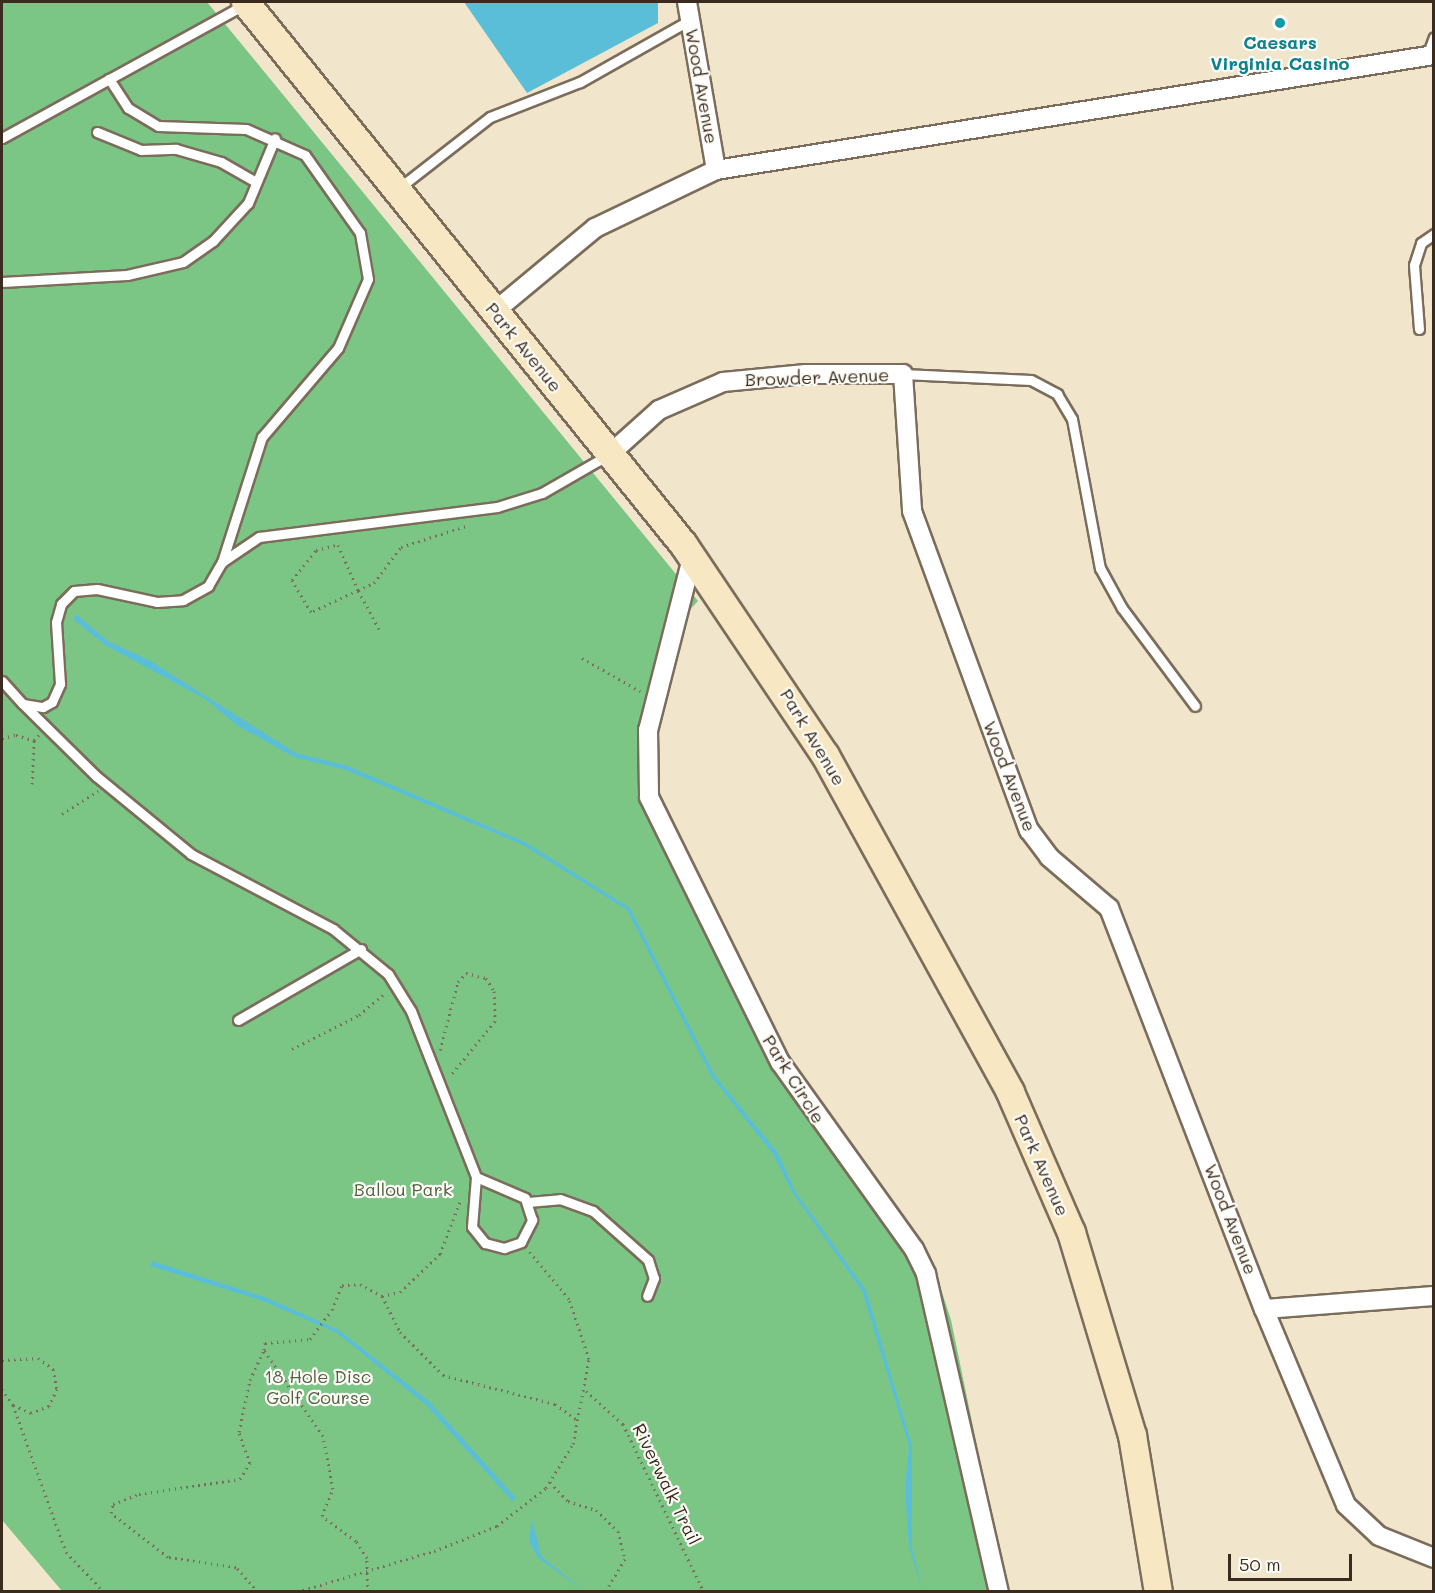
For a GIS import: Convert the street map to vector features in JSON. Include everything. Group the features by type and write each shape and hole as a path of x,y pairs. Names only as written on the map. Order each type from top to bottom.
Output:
{"main road":[{"name":"Park Avenue","path":"245,3 692,558 825,755 1041,1158 1107,1340 1132,1435 1158,1592"}],"street":[{"name":"Wood Avenue","path":"687,2 716,170"},
{"path":"495,311 595,228 716,170 1430,56"},
{"name":"Browder Avenue","path":"610,454 659,410 723,382 806,374 903,374"},
{"name":"Wood Avenue","path":"903,374 912,511 1029,830 1049,857 1109,908 1264,1309 1346,1505 1379,1536 1434,1558"},
{"name":"Park Circle","path":"692,558 657,696 645,777 656,815 780,1062 915,1249 926,1274 999,1592"},
{"path":"1264,1309 1434,1296"}],"lane":[{"path":"2,138 245,3"},
{"path":"397,189 490,117 580,81 690,20"},
{"path":"1430,56 1434,37"},
{"path":"22,704 43,706 58,694 56,622 61,604 74,591 183,600 208,586 222,562 262,437 338,348 368,279 365,245 337,194 305,154 275,138 246,129 158,126 128,108 109,79"},
{"path":"97,132 141,150 177,149 221,162 256,182"},
{"path":"2,282 127,275 183,262 213,241 248,203 275,138"},
{"path":"1419,329 1415,256 1434,234"},
{"path":"903,374 1031,380 1057,394 1072,419 1100,568 1122,608 1195,706"},
{"path":"222,562 259,537 496,507 542,494 610,454"},
{"path":"2,681 22,704 106,784 191,854 361,949 396,986 435,1072 476,1177 471,1219 477,1236 504,1248 521,1242 532,1220 528,1202 511,1188 494,1188 476,1177"},
{"path":"238,1020 361,949"},
{"path":"528,1202 560,1199 593,1211 648,1260 654,1278 647,1296"}],"path":[{"path":"379,629 358,590 338,545 316,550 292,580 311,612 358,590 374,583 401,547 466,526"},
{"path":"582,658 657,696"},
{"path":"32,784 34,740 47,727"},
{"path":"2,738 16,735 34,740"},
{"path":"62,814 106,784"},
{"path":"435,1072 458,982 466,973 476,974 494,991 495,1021 457,1062 442,1091"},
{"path":"292,1049 359,1015 396,986"},
{"path":"382,1296 400,1292 440,1254 464,1194"},
{"path":"297,1592 496,1526 550,1482 573,1444 586,1391 589,1359 581,1322 552,1276 521,1242"},
{"path":"258,1592 229,1564 168,1557 111,1513 113,1504 139,1494 240,1479 250,1463 240,1432 250,1380 264,1350 269,1342 296,1344 314,1336 332,1310 342,1285 360,1284 382,1296 400,1332 442,1375 555,1404 578,1422"},
{"path":"264,1350 323,1436 333,1489 323,1506 324,1520 356,1541 370,1569 368,1592"},
{"path":"2,1360 38,1358 57,1379 55,1397 41,1411 13,1405"},
{"path":"2,1389 13,1405 66,1552 104,1592"},
{"name":"Riverwalk Trail","path":"586,1391 623,1424 704,1592"},
{"path":"550,1482 568,1501 596,1510 618,1531 625,1559 605,1592"}],"green space":[{"name":"Ballou Park","path":"2,2 207,2 698,601 684,616 653,754 653,779 786,1054 913,1230 938,1280 951,1320 1007,1591 62,1591 2,1520"}],"water":[{"path":"464,2 658,2 658,23 527,93"},
{"path":"77,615 108,641 149,660 296,753 348,766 527,843 630,908 714,1074 778,1153 795,1191 866,1290 912,1446 912,1548 923,1591 909,1547 905,1488 909,1446 862,1291 792,1192 773,1154 711,1076 627,910 523,845 346,770 294,757 238,726 205,699 105,645 73,619"},
{"path":"152,1261 265,1297 339,1330 430,1402 516,1498 512,1501 426,1405 337,1333 263,1301 150,1266"},
{"path":"532,1519 541,1556 584,1591 538,1558 529,1541"}],"place":[{"name":"Caesars Virginia Casino","path":"1280,23"}],"park label":[{"name":"18 Hole Disc Golf Course","path":"318,1387"}]}
